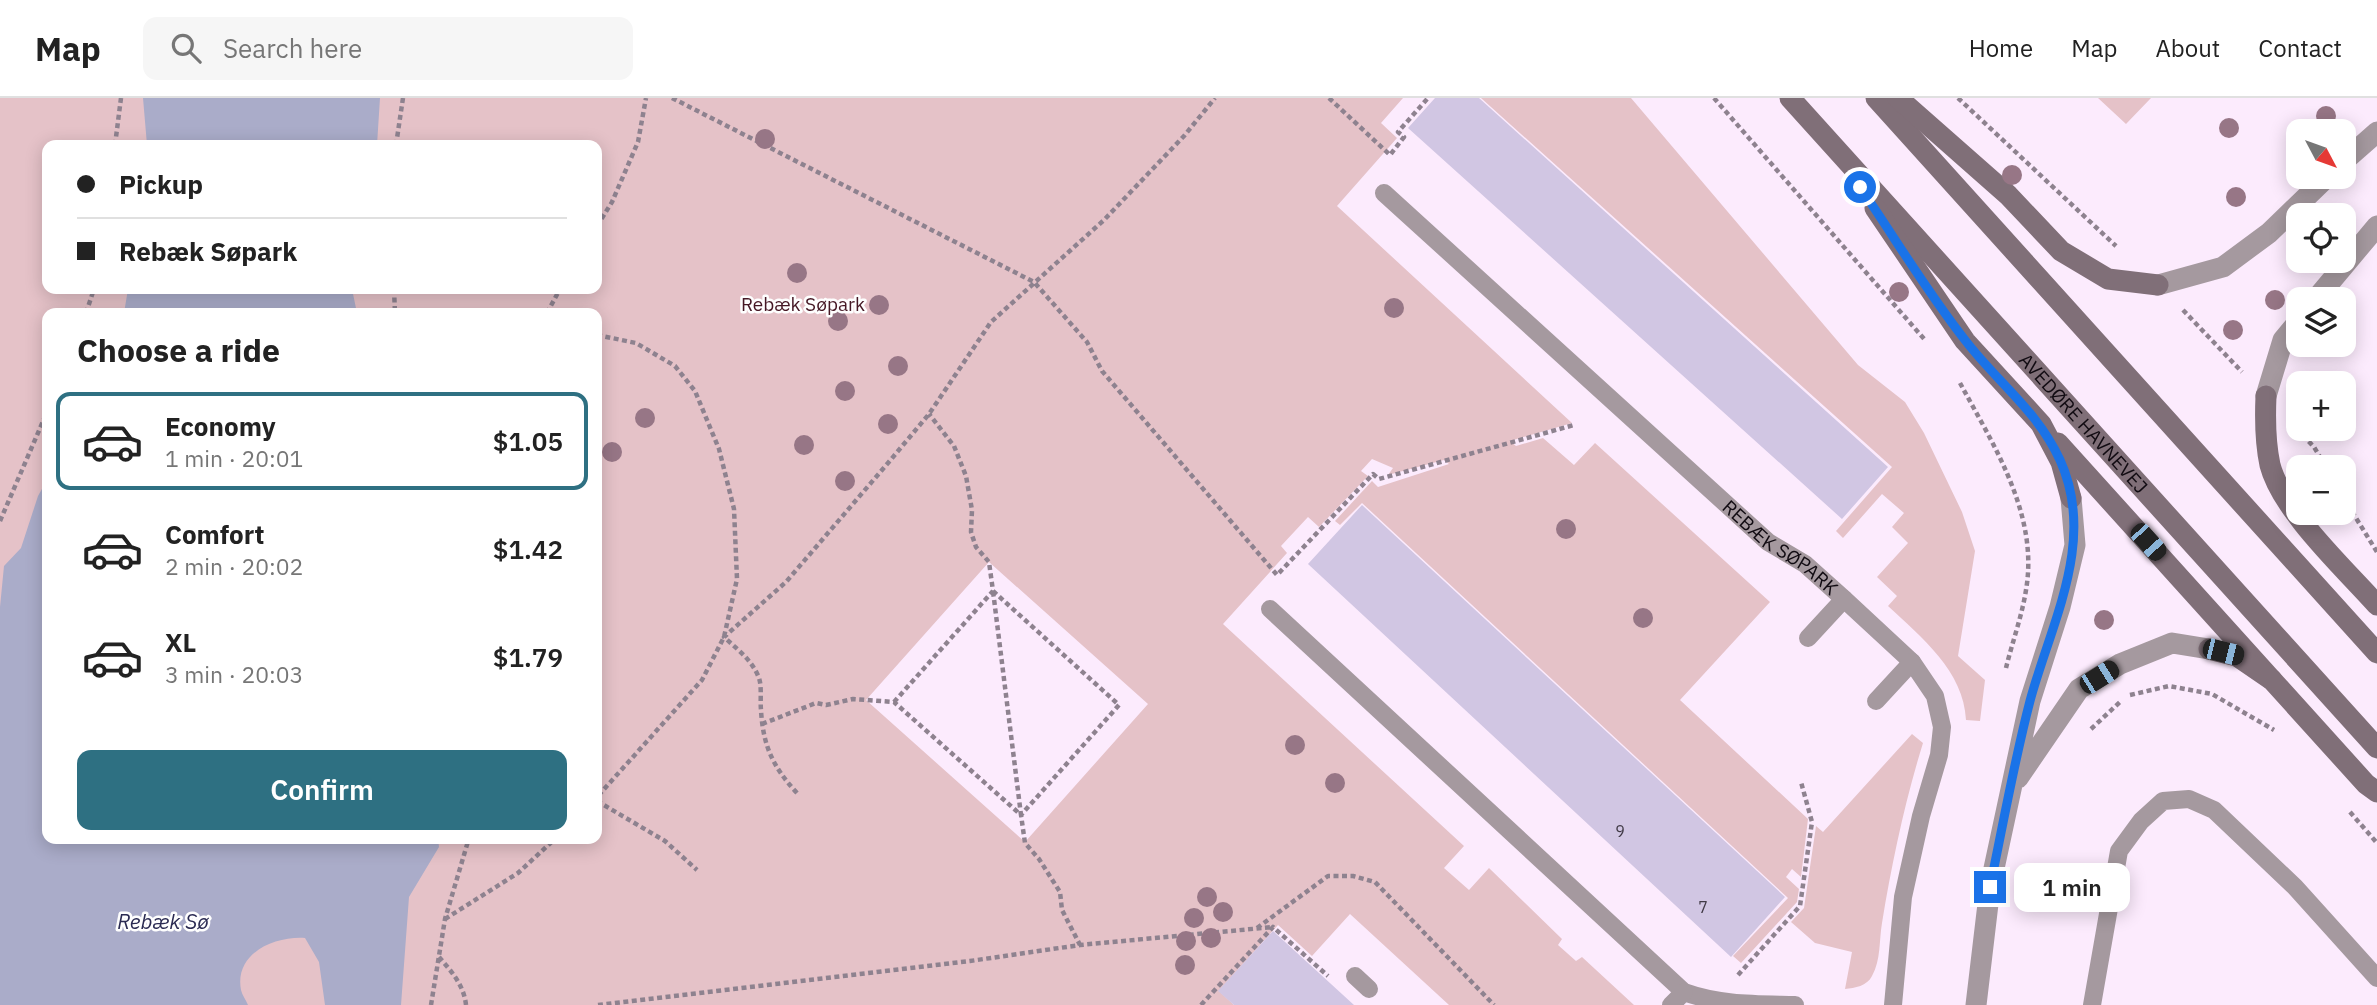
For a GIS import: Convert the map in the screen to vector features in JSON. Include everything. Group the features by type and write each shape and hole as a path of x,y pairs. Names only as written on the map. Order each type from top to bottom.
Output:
{"street":[{"name":"AVEDØRE HAVNEVEJ","path":"1790,98 2377,748"},
{"path":"1876,98 2377,653"},
{"path":"1898,98 2008,195 2061,251 2108,279 2158,285 2223,267 2269,233 2315,189"},
{"path":"2356,151 2377,132"},
{"path":"1830,143 1965,341 2366,784 2377,792"},
{"path":"2326,287 2377,226"},
{"path":"2286,336 2266,396 2265,432 2271,468 2282,492 2299,517 2377,605"},
{"path":"1976,1005 1990,887 2030,701 2060,607 2075,545 2071,498 2061,462 2040,424"},
{"path":"2012,785 2079,690 2120,664 2172,643 2237,656 2272,680"}],"lane":[{"name":"REBÆK SØPARK","path":"1384,193 1768,542 1805,564 1844,599 1912,662 1936,696 1942,727 1939,755 1921,816 1903,897 1893,1005"},
{"path":"1808,638 1844,599"},
{"path":"1270,609 1677,998 1730,1004 1795,1005"},
{"path":"1877,701 1912,662"},
{"path":"2093,1005 2119,851 2141,821 2163,801 2189,799 2214,810 2295,887 2377,978"},
{"path":"1355,976 1369,989"}],"path":[{"path":"116,140 121,98"},
{"path":"397,140 403,98"},
{"path":"602,218 612,202 638,142 646,98"},
{"path":"673,98 1034,282 1087,342 1102,371 1277,575 1373,474 1379,479 1574,425"},
{"path":"724,637 786,582 929,414 992,322 1104,220 1184,136 1215,98"},
{"path":"1329,98 1390,155 1404,137 1398,132 1428,98"},
{"path":"1714,98 1929,345"},
{"path":"1958,98 2119,250"},
{"path":"2158,285 2266,396"},
{"path":"602,336 636,343 676,366 695,391 719,449 734,509 737,579 724,637 702,680 602,793"},
{"path":"1956,376 2010,475 2027,534 2026,588 2004,673"},
{"path":"929,414 954,446 967,476 972,510 971,532 976,547 989,562 1025,843 1040,859 1060,892 1062,910 1080,945"},
{"path":"0,522 42,424"},
{"path":"2356,518 2377,552"},
{"path":"894,702 993,591"},
{"path":"993,591 1119,705 1021,814"},
{"path":"724,637 749,660 760,681 762,724 767,749 779,773 797,793"},
{"path":"2083,737 2126,696 2169,686 2213,694 2284,736"},
{"path":"762,724 816,703 826,705 853,699 894,702 1021,814"},
{"path":"1731,984 1800,906 1812,822 1801,782"},
{"path":"602,802 665,841 697,870"},
{"path":"431,1005 445,919 467,844"},
{"path":"445,919 518,873 549,844"},
{"path":"1256,929 1328,876 1353,876 1375,882 1494,1005"},
{"path":"598,1005 970,961 1080,945 1256,929 1273,928 1308,958"},
{"path":"1201,1005 1273,928"},
{"path":"439,957 456,977 465,995 466,1005"}],"green space":[{"name":"Rebæk Søpark","path":"0,98 1403,98 1381,123 1397,138 1337,206 1572,423 1510,441 1516,446 1543,438 1574,465 1595,443 1770,602 1680,700 1808,819 1801,877 1792,869 1786,877 1799,889 1797,902 1741,963 1733,956 1788,898 1362,503 1340,525 1335,521 1372,481 1378,487 1449,464 1444,460 1388,475 1393,468 1372,459 1361,471 1368,476 1319,527 1308,517 1281,546 1287,553 1223,624 1464,846 1444,868 1469,890 1489,868 1562,939 1558,945 1576,961 1582,957 1634,1005 1449,1005 1350,914 1312,956 1278,925 1219,991 1234,1005 0,1005","holes":["989,562 1148,704 1025,842 866,700"]},
{"path":"1481,98 1631,98 1858,365 1905,402 1924,433 1962,512 1975,551 1958,656 1985,680 1980,721 1966,720 1958,686 1949,671 1927,643 1888,606 1897,596 1877,577 1908,543 1892,527 1904,513 1882,494 1843,538 1836,531 1892,467"},
{"path":"2098,98 2151,98 2126,124"},
{"path":"1912,734 1923,743 1895,855 1877,963 1867,982 1845,989 1852,952 1815,943 1791,922 1804,908 1816,826 1823,832"}],"water":[{"path":"143,98 380,98 377,140 147,140"},
{"path":"127,294 353,294 356,308 125,308"},
{"name":"Rebæk Sø","path":"42,489 42,844 439,844 409,897 401,1005 325,1005 319,962 305,938 293,938 270,944 250,957 241,977 241,990 248,1005 0,1005 0,607 4,566 21,548"}],"building":[{"path":"1435,98 1479,98 1888,467 1842,519 1408,128"},
{"path":"1362,505 1785,897 1731,957 1308,564"},
{"path":"1273,931 1354,1005 1234,1005 1218,991"}],"route":[{"path":"1860,187 1965,341 2040,424 2061,462 2071,498 2075,545 2060,607 2030,701 1990,887"}]}
